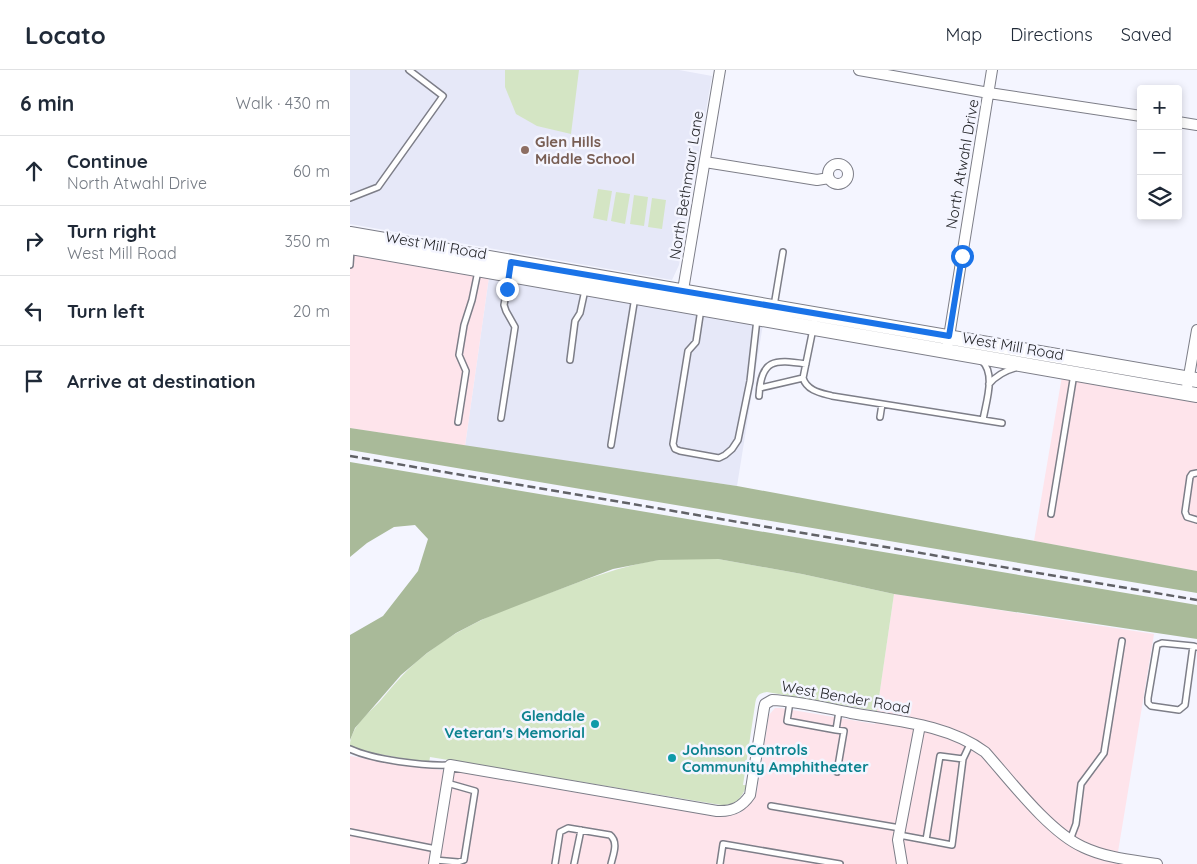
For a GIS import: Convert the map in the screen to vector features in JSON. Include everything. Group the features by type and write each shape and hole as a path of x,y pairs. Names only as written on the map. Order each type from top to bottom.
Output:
{"main road":[{"name":"West Mill Road","path":"350,243 510,268 683,290 1193,379"},
{"name":"West Mill Road","path":"350,243 478,269 510,268 585,288 813,328 899,348 946,351 1192,394"}],"street":[{"name":"North Bethmaur Lane","path":"681,305 720,70"},
{"path":"859,70 990,93 1137,115"},
{"name":"North Atwahl Drive","path":"946,351 990,93 992,70"},
{"path":"1182,123 1197,125"},
{"path":"705,162 817,180 829,178"},
{"path":"1192,394 1197,330"},
{"name":"West Bender Road","path":"450,765 717,810 730,810 742,804 750,794 765,704 772,700 790,702 920,725 958,735 985,752 1049,823 1070,840 1108,856 1157,864"},
{"path":"902,864 898,840 920,725"},
{"path":"435,858 450,765"}],"lane":[{"path":"350,198 378,187 443,96 409,70"},
{"path":"350,243 352,260 350,265"},
{"path":"774,306 782,252"},
{"path":"501,418 515,327 504,305 510,268"},
{"path":"458,422 466,371 459,355 464,325 472,300 478,269"},
{"path":"570,360 576,321 580,313 585,288"},
{"path":"610,445 635,296"},
{"path":"701,308 696,342 688,351 673,444 675,449 680,451 719,458 732,449 738,440 750,380 757,318"},
{"path":"816,314 803,378 810,388 817,392 882,404 1002,423"},
{"path":"978,357 989,369 989,385 983,420"},
{"path":"1051,514 1070,373 1069,357"},
{"path":"760,396 763,374 770,364 784,360 806,364"},
{"path":"989,385 994,378 1006,371 1024,365"},
{"path":"760,388 803,378"},
{"path":"880,417 882,404"},
{"path":"1197,472 1190,477 1185,512 1187,517 1197,520"},
{"path":"1070,840 1076,824 1081,784 1104,753 1122,641"},
{"path":"1162,643 1195,647 1185,706 1179,710 1151,706 1148,703 1148,698 1157,645 1162,643"},
{"path":"790,702 787,721 844,731 837,772"},
{"path":"836,730 839,711"},
{"path":"771,806 900,831 926,840 952,845 963,759 971,742"},
{"path":"350,749 372,756 430,766 450,765"},
{"path":"926,840 940,756 963,759"},
{"path":"350,832 435,858 458,862 464,860 475,791 447,783"},
{"path":"555,864 560,832 568,828 580,833 610,835 614,838 611,864"},
{"path":"574,864 580,833"},
{"path":"720,864 723,844 840,864"}],"shaded area":[{"name":"Glen Hills Middle School","path":"350,70 679,70 712,76 679,265 672,280 350,224"},
{"path":"350,252 489,277 465,446 350,428"},
{"path":"489,277 763,324 737,486 465,446"},
{"path":"1062,376 1197,399 1197,571 1034,541"},
{"path":"894,594 1154,634 1116,864 350,864 350,756 475,775 721,817 740,813 754,799 757,791 769,715 775,708 875,724"}],"green space":[{"path":"505,70 579,70 571,134 537,126 516,114 505,87"},
{"path":"598,189 612,191 607,221 593,218"},
{"path":"616,192 630,194 625,224 611,221"},
{"path":"634,195 648,197 644,226 630,224"},
{"path":"652,198 666,200 662,229 648,227"},
{"path":"350,428 737,486 1197,571 1197,593 350,450"},
{"path":"350,462 1197,605 1197,639 894,594 802,574 718,559 659,560 613,569 481,620 456,633 427,653 401,675 355,728 350,740 350,635 383,616 418,571 428,539 415,525 394,527 367,543 350,557"},
{"path":"665,559 718,559 802,574 894,594 877,711 767,692 760,694 755,702 743,785 747,785 743,794 734,803 721,805 430,757 429,763 367,752 350,746 353,733 361,721 408,670 440,643 471,625 535,598 617,569"}],"railway":[{"path":"350,456 1197,600"}],"place":[{"name":"Glen Hills Middle School","path":"525,150"},
{"name":"Glendale Veteran's Memorial","path":"595,724"},
{"name":"Johnson Controls Community Amphitheater","path":"672,758"}],"route":[{"path":"507,289 511,262 949,336 962,256"}]}
